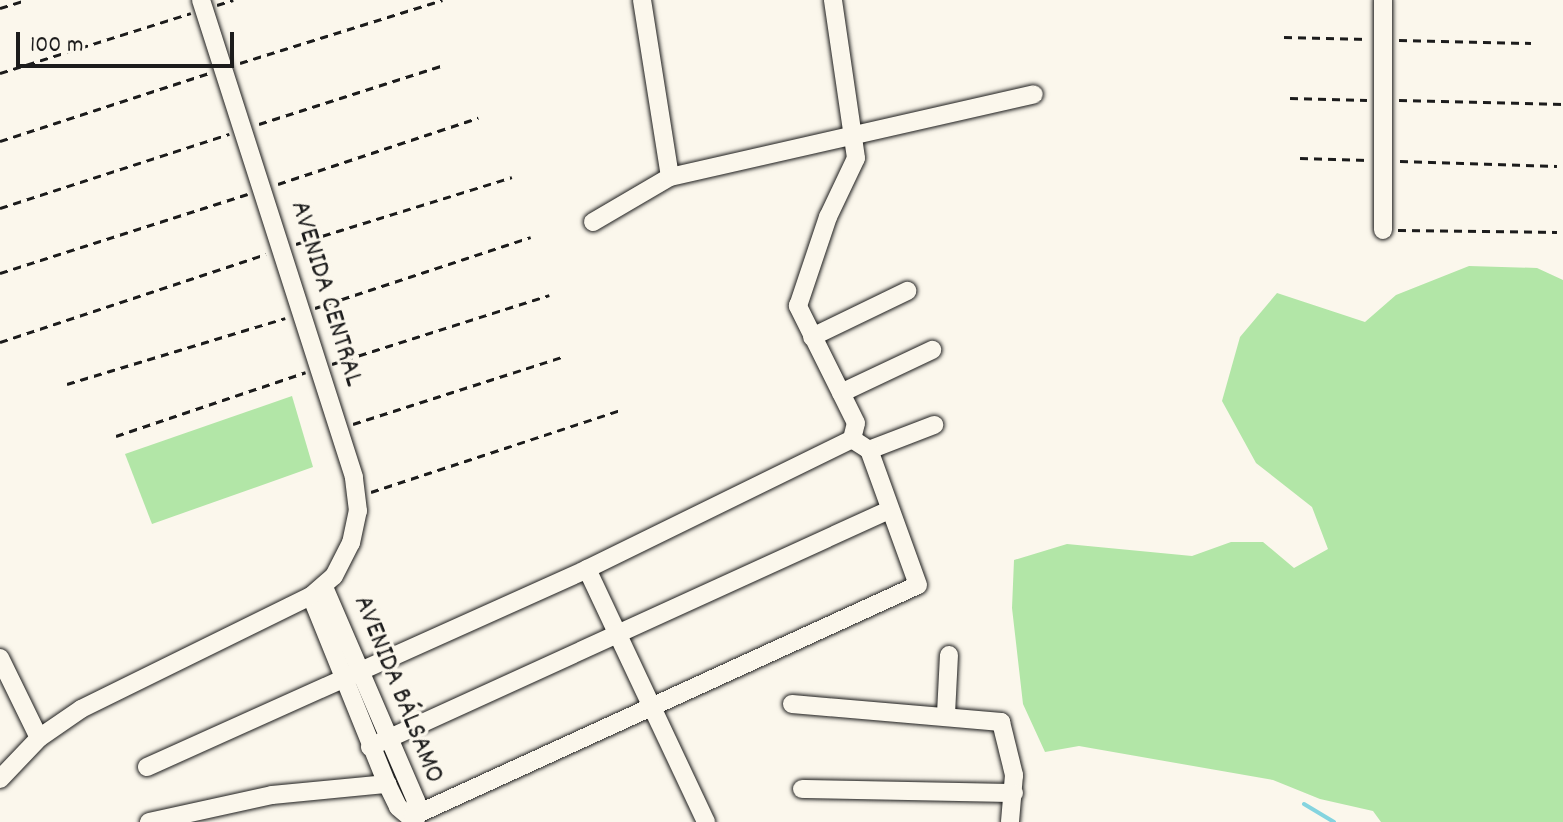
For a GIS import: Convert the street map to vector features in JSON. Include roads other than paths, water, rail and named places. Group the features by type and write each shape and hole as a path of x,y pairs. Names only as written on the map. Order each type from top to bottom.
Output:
{"street":[{"path":"642,0 670,177"},
{"path":"147,767 587,569 852,439 856,423 812,337 797,295 856,158 833,0"},
{"path":"1383,0 1383,230"},
{"name":"AVENIDA CENTRAL","path":"202,4 302,313 356,496 351,543 318,591"},
{"path":"593,222 670,177 1034,94"},
{"path":"812,337 907,291"},
{"path":"841,393 932,350"},
{"path":"869,450 934,425"},
{"path":"415,819 653,711 918,585 869,450 852,439"},
{"path":"370,747 889,510"},
{"path":"587,569 706,822"},
{"path":"0,779 39,738 123,687 318,591"},
{"name":"AVENIDA BÁLSAMO","path":"318,591 354,675 388,738 416,801 415,819"},
{"path":"946,714 949,655"},
{"path":"0,658 39,738"},
{"name":"AVENIDA BÁLSAMO","path":"354,675 370,747 398,807 415,819"},
{"path":"792,704 946,714 1001,722 1014,793 1010,822"},
{"path":"149,822 272,795 387,784"},
{"path":"802,789 1014,793"}],"waterway":[{"path":"1304,804 1334,822"}]}
